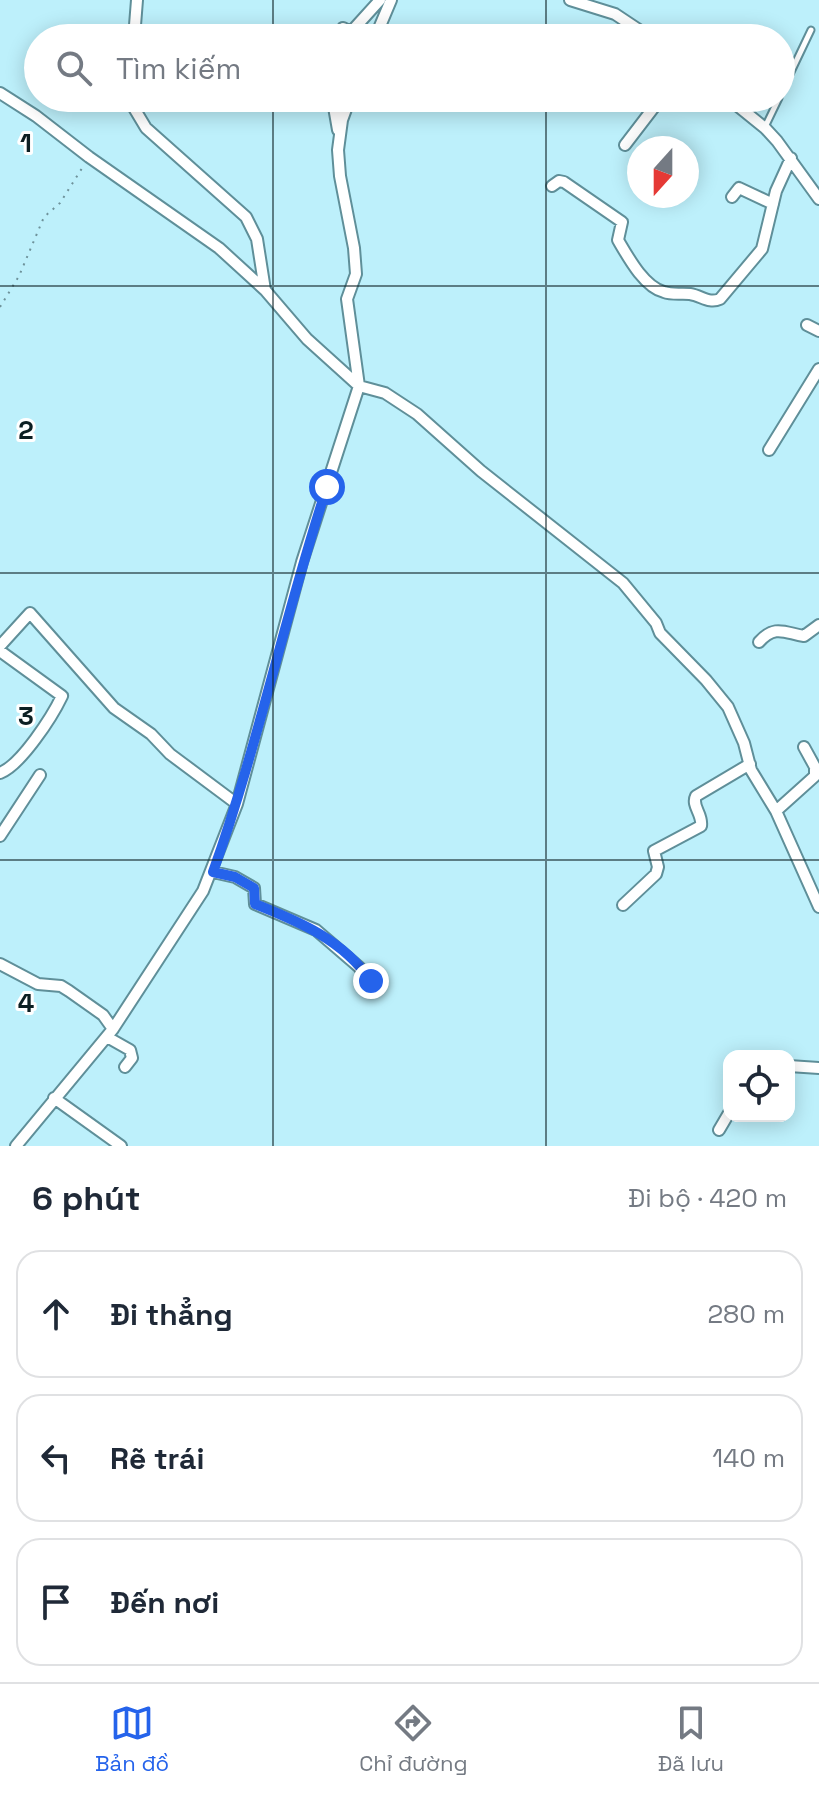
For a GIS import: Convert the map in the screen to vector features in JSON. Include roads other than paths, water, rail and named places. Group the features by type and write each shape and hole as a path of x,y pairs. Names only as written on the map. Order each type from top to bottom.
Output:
{"street":[{"path":"135,24 137,0"},
{"path":"358,24 380,0"},
{"path":"381,24 391,0"},
{"path":"570,0 615,14 630,24"},
{"path":"0,93 24,108"},
{"path":"30,112 204,237 265,290 307,339 359,386 385,393 417,414 481,471 623,583 652,617 660,633 720,695 819,906"},
{"path":"136,112 146,128 246,217 257,239 265,290"},
{"path":"16,1146 110,1033 203,891 237,804 302,562 359,386 347,299 356,274 354,248 340,176 335,112"},
{"path":"339,136 346,112"},
{"path":"625,145 650,112"},
{"path":"745,112 765,128 791,158 819,199"},
{"path":"552,186 559,181 564,182 622,222 618,240 654,288 666,293 690,294 712,302 720,299 762,249 781,174 791,158"},
{"path":"732,197 739,188 773,204"},
{"path":"807,325 819,331"},
{"path":"769,450 819,369"},
{"path":"0,773 15,765 45,727 62,696 0,648 30,613 114,708 237,804"},
{"path":"759,642 769,632 781,629 804,636 819,625"},
{"path":"776,811 815,776 815,767 804,747"},
{"path":"623,905 656,874 658,867 654,851 701,826 702,818 694,803 696,796 750,764"},
{"path":"0,836 40,775"},
{"path":"213,872 235,877 254,888 255,904 316,930 359,967 377,990"},
{"path":"0,964 38,984 61,986 103,1015 110,1033 132,1054 125,1067"},
{"path":"795,1066 819,1068"},
{"path":"54,1098 121,1146"},
{"path":"719,1130 724,1122"}],"lane":[{"path":"795,64 811,30"},
{"path":"765,128 772,112"}]}
